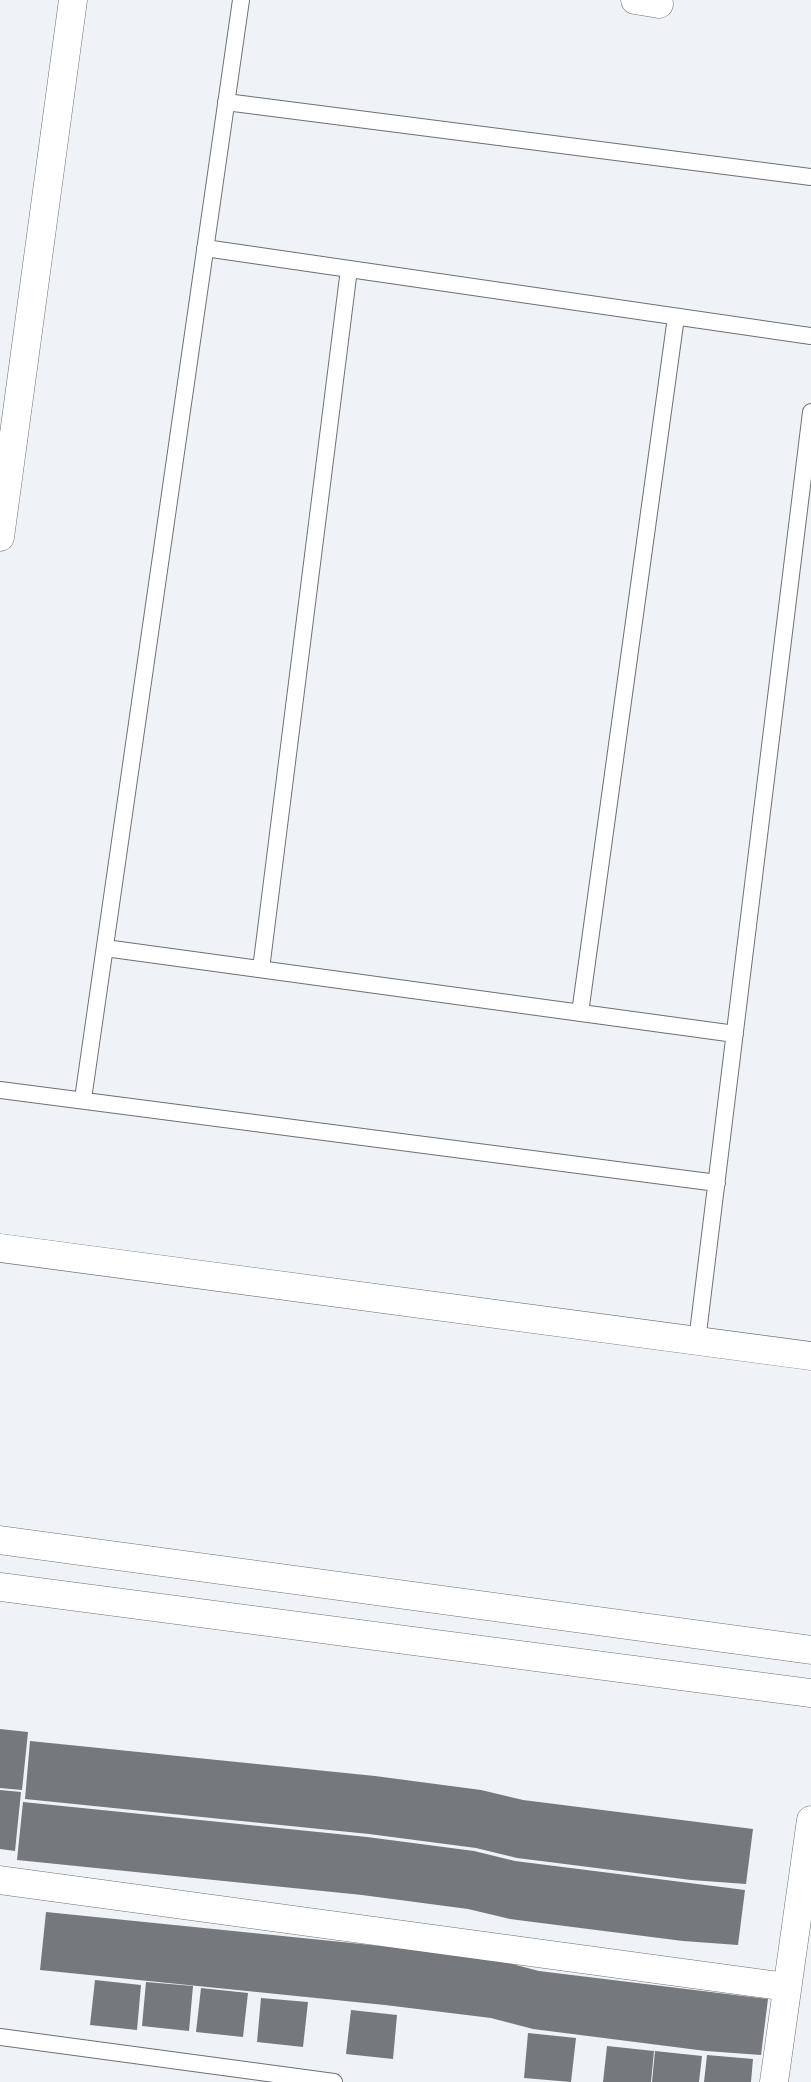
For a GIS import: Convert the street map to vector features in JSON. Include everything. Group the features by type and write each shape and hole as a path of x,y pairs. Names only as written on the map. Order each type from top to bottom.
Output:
{"street":[{"path":"0,537 73,0"},
{"path":"0,1248 811,1356"},
{"path":"0,1540 811,1650"},
{"path":"0,1587 811,1693"},
{"path":"774,2082 811,1820"},
{"path":"0,1880 787,1987"}],"lane":[{"path":"83,1100 241,0"},
{"path":"226,102 811,177"},
{"path":"205,248 811,336"},
{"path":"261,969 349,268"},
{"path":"580,1013 676,317"},
{"path":"697,1341 811,412"},
{"path":"105,948 735,1034"},
{"path":"0,1090 717,1183"},
{"path":"0,2037 334,2082"}],"building":[{"path":"0,1729 28,1732 22,1790 0,1788"},
{"path":"30,1741 375,1776 481,1790 523,1800 753,1829 746,1884 691,1880 517,1858 476,1848 369,1834 25,1799"},
{"path":"0,1790 21,1792 15,1851 0,1849"},
{"path":"23,1802 367,1837 474,1851 515,1861 745,1890 738,1945 683,1941 510,1919 468,1909 362,1895 17,1860"},
{"path":"46,1912 391,1947 497,1960 539,1971 768,1999 761,2055 706,2051 533,2029 491,2018 385,2005 40,1970"},
{"path":"95,1980 141,1985 137,2030 90,2025"},
{"path":"146,1982 193,1986 189,2031 142,2026"},
{"path":"201,1988 248,1993 243,2037 196,2032"},
{"path":"261,1998 308,2002 303,2047 257,2042"},
{"path":"351,2010 397,2015 393,2059 346,2054"},
{"path":"528,2033 576,2038 571,2082 524,2078"},
{"path":"607,2046 654,2051 651,2082 603,2082"},
{"path":"655,2051 702,2056 699,2082 652,2082"},
{"path":"707,2055 753,2059 751,2082 704,2082"}]}
